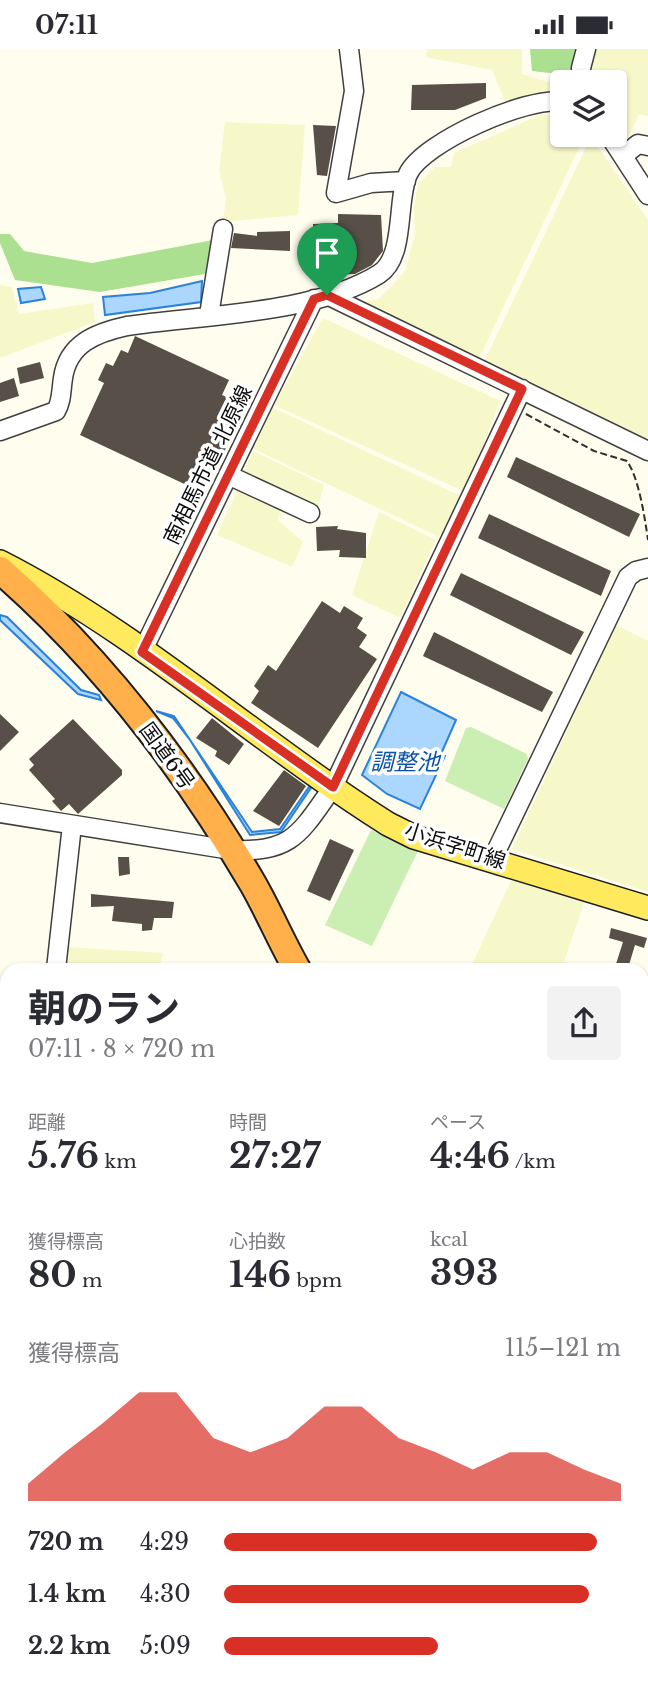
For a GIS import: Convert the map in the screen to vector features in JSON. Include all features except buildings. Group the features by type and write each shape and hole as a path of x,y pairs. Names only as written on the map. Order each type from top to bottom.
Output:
{"highway":[{"name":"国道6号","path":"0,570 45,612 135,712 181,772 253,885 294,963"}],"main road":[{"name":"小浜字町線","path":"0,562 32,578 333,787 414,837 648,908"}],"street":[{"path":"349,49 354,91 336,193 371,183 406,181"},
{"path":"580,70 586,49"},
{"path":"0,431 56,411 67,360 78,345 127,326 321,297 380,274 389,265 396,244 408,173 424,156 459,134 528,105 550,101"},
{"path":"623,156 638,144 648,146"},
{"path":"617,147 648,195"},
{"path":"209,315 223,229"},
{"path":"321,297 522,389 648,451"},
{"name":"南相馬市道 北原線","path":"142,652 228,475 321,297"},
{"path":"0,813 231,850 250,851 285,844 301,832 333,787 522,389"},
{"path":"228,475 310,513"},
{"path":"492,860 628,577 636,571 648,568"},
{"path":"56,963 72,825"}],"path":[{"path":"513,407 594,451 627,461 635,474 648,540"}],"green space":[{"path":"427,49 522,49 522,74 550,82 550,99 506,104 492,70 426,57"},
{"path":"530,49 585,49 585,60 574,70 550,70 550,73 532,71"},
{"path":"596,49 648,49 648,116 639,114 627,141 627,70 589,70 589,62"},
{"path":"542,114 550,115 550,147 579,147 477,363 357,302 379,299 405,271 415,234 414,207 418,184 435,167 451,167 454,153"},
{"path":"225,122 305,125 298,215 223,222 226,198 219,171"},
{"path":"586,147 598,147 648,220 648,439 482,366"},
{"path":"0,234 10,234 24,251 92,263 213,240 205,274 100,292 15,280 0,243"},
{"path":"0,285 12,287 19,314 93,303 95,322 0,358"},
{"path":"323,318 500,401 465,492 274,405"},
{"path":"272,407 461,496 439,537 252,448"},
{"path":"253,451 324,485 317,511 241,476"},
{"path":"238,489 282,508 278,520 303,542 292,567 217,535"},
{"path":"379,512 436,540 400,618 352,595"},
{"path":"616,625 648,641 648,892 512,849"},
{"path":"471,727 527,754 528,759 504,809 445,781 466,728"},
{"path":"371,830 418,851 372,946 325,925"},
{"path":"515,872 586,897 564,962 568,963 473,963"},
{"path":"66,947 163,953 160,963 65,963"}],"water":[{"path":"202,281 201,302 105,315 103,297 150,293"},
{"path":"41,287 45,299 21,303 18,289"},
{"path":"0,615 7,617 81,690 99,695 101,700 78,694 0,620"},
{"name":"調整池","path":"401,692 456,720 441,754 445,756 420,809 387,794 362,775"},
{"path":"156,711 174,716 252,832 280,829 311,784 313,785 281,832 250,835 190,740 173,718"}],"route":[{"path":"327,295 522,389 333,787 142,652 314,299 327,295"}]}
